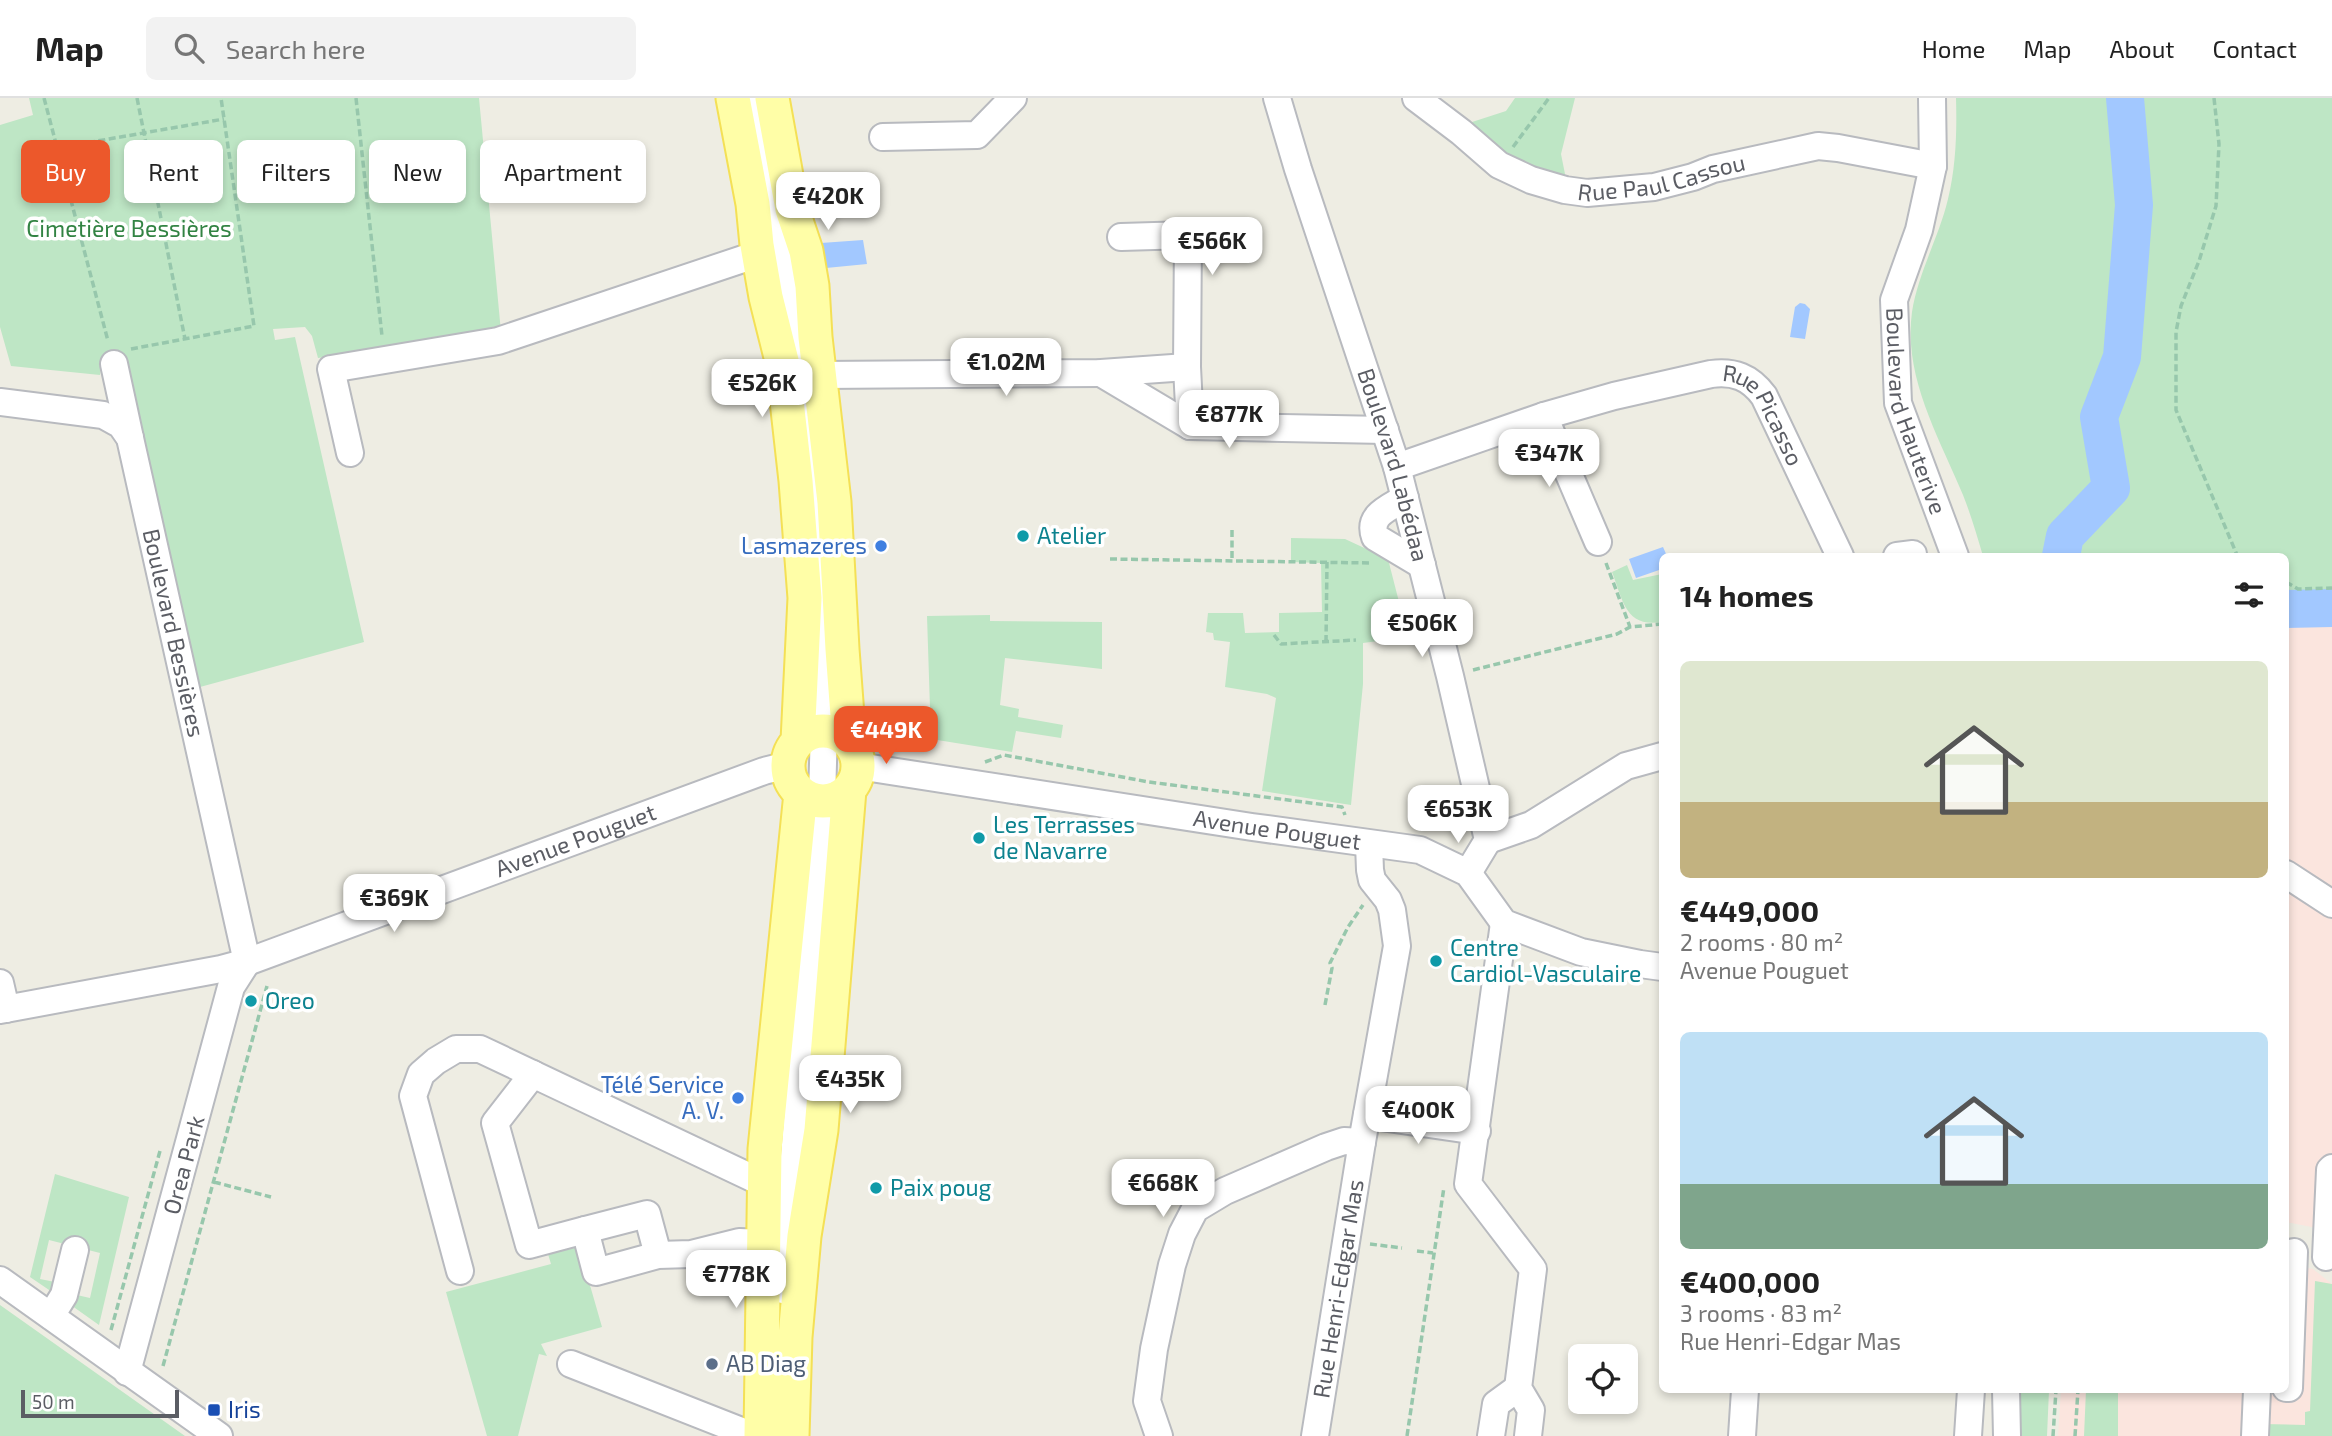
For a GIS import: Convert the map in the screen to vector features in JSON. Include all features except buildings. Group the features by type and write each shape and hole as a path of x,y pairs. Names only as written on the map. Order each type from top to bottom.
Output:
{"main road":[{"path":"733,98 753,204 766,297 783,365 824,766 821,1130 801,1264 795,1337 792,1436"},
{"path":"761,1436 766,1137 842,649 834,502 815,337 811,277 806,251 792,209 772,98"}],"street":[{"path":"754,98 803,392 821,584 824,766 780,1326 778,1436"},
{"path":"883,137 977,135 1013,98"},
{"name":"Boulevard Labédaa","path":"1277,98 1302,182 1397,467 1451,676 1488,840"},
{"name":"Rue Paul Cassou","path":"1416,98 1499,164 1531,180 1587,193 1654,187 1713,169 1818,146 1933,166"},
{"name":"Boulevard Hauterive","path":"1932,98 1933,166 1919,230 1894,300 1898,403 1954,553"},
{"path":"1121,237 1188,234 1187,367 1190,426"},
{"path":"350,453 331,369 498,341 758,254"},
{"name":"Boulevard Bessières","path":"113,358 247,962"},
{"path":"821,376 1101,373 1187,367"},
{"name":"Rue Picasso","path":"1397,467 1544,416 1614,396 1727,372 1749,380 1764,396 1839,553"},
{"path":"1101,373 1190,426 1385,430"},
{"path":"0,402 103,415 121,425 130,438"},
{"path":"1544,416 1598,542"},
{"path":"1405,498 1372,523 1375,537 1422,565"},
{"path":"1468,873 1488,840 1531,825 1626,766 1659,757"},
{"name":"Avenue Pouguet","path":"3,1010 247,962 764,771 824,766 1420,850 1468,873 1504,923"},
{"name":"Rue Henri-Edgar Mas","path":"1315,1436 1362,1142 1398,946 1392,910 1373,880 1363,843"},
{"path":"2289,876 2332,904"},
{"path":"1528,1436 1531,1410 1518,1388 1533,1269 1468,1184 1504,923 1581,952 1659,966"},
{"name":"Orea Park","path":"127,1372 231,987 247,962"},
{"path":"0,983 3,1010"},
{"path":"460,1271 413,1096 421,1074 456,1049 480,1049 765,1184"},
{"path":"533,1074 495,1123 529,1245 647,1214 658,1255"},
{"path":"1367,1115 1477,1131"},
{"path":"1159,1436 1147,1401 1154,1349 1172,1265 1182,1234 1195,1209 1225,1191 1326,1147 1344,1142 1362,1142"},
{"path":"2289,1388 2290,1251 2329,1259 2332,1168"},
{"path":"585,1230 596,1272 658,1255 691,1254 739,1242 764,1242"},
{"path":"51,1316 64,1295 75,1250"},
{"path":"0,1280 219,1436"},
{"path":"571,1364 754,1436"},
{"path":"1491,1436 1496,1404 1518,1388"},
{"path":"1742,1436 1745,1393"},
{"path":"1968,1436 1971,1393"},
{"path":"1990,1436 1991,1393"},
{"path":"2007,1393 2007,1436"},
{"path":"2255,1436 2257,1393"}],"path":[{"path":"44,98 55,140"},
{"path":"137,98 185,339"},
{"path":"72,203 113,358 185,339 254,326 221,98"},
{"path":"356,98 385,359"},
{"path":"1499,164 1549,98"},
{"path":"2214,98 2220,144 2216,206 2199,261 2181,306 2176,332 2176,410 2236,553"},
{"path":"103,140 224,119"},
{"path":"1232,530 1232,561"},
{"path":"1598,542 1630,626"},
{"path":"1111,559 1377,563"},
{"path":"1326,642 1327,562"},
{"path":"2289,584 2298,589 2332,588"},
{"path":"1451,676 1617,634 1630,626 1659,624"},
{"path":"1274,635 1281,644 1356,640"},
{"path":"985,762 1003,755 1149,782 1342,807 1363,843"},
{"path":"1325,1005 1332,968 1330,963 1366,898"},
{"path":"163,1366 268,986"},
{"path":"110,1335 163,1142"},
{"path":"214,1182 271,1197"},
{"path":"1346,1240 1402,1248"},
{"path":"1407,1436 1433,1253 1417,1251"},
{"path":"2053,1436 2056,1393"},
{"path":"2075,1436 2078,1393"}],"shaded area":[{"path":"2332,622 2332,1231 2289,1223 2289,626"},
{"path":"2289,1265 2313,1269 2332,1284 2332,1436 2058,1436 2061,1393 2289,1393"}],"green space":[{"name":"Cimetière Bessières","path":"29,98 479,98 483,140 480,140 480,203 489,203 501,332 318,358 312,336 305,327 273,329 275,340 295,337 364,642 200,687 125,363 101,366 100,375 11,366 0,327 0,125 33,115"},
{"path":"1515,98 1575,98 1561,154 1566,179 1551,176 1506,157 1469,123 1506,111"},
{"path":"1956,98 2332,98 2332,622 2289,626 2289,553 1982,553 1963,495 1925,406 1913,360 1911,336 1915,298 1951,187"},
{"path":"1291,538 1345,539 1388,559 1408,637 1363,643 1363,684 1351,805 1262,791 1276,698 1225,687 1230,642 1214,640 1213,633 1206,632 1208,613 1243,613 1245,633 1279,632 1279,613 1322,612 1321,563 1291,562"},
{"path":"1627,565 1633,580 1659,575 1659,622 1640,621 1627,610 1612,572"},
{"path":"990,615 990,621 1102,622 1102,669 1005,658 1000,705 1019,709 1018,717 1063,725 1061,738 1016,731 1012,752 931,739 927,616"},
{"path":"55,1174 129,1197 99,1325 68,1303 68,1293 90,1298 100,1253 49,1240 40,1279 55,1282 55,1294 30,1277"},
{"path":"579,1247 602,1327 541,1344 547,1356 539,1354 518,1436 487,1436 446,1292 551,1264 548,1254"},
{"path":"2315,1281 2332,1284 2332,1436 2262,1436 2262,1424 2305,1425 2305,1412 2310,1411"},
{"path":"0,1305 185,1436 0,1436"},
{"path":"2017,1393 2049,1393 2047,1436 2020,1436"},
{"path":"2086,1393 2118,1393 2118,1436 2084,1436"}],"water":[{"path":"863,240 867,264 826,268 821,243"},
{"path":"1800,303 1810,309 1805,339 1790,337 1795,307"},
{"path":"1663,547 1666,553 1659,553 1659,570 1636,578 1629,559"}],"waterway":[{"path":"2062,553 2065,536 2111,488 2099,417 2122,357 2134,205 2125,98"},
{"path":"2289,609 2332,608"}],"place":[{"name":"Atelier","path":"1023,536"},
{"name":"Lasmazeres","path":"881,546"},
{"name":"Les Terrasses de Navarre","path":"979,838"},
{"name":"Centre Cardiol-Vasculaire","path":"1436,961"},
{"name":"Oreo","path":"251,1001"},
{"name":"Télé Service A. V.","path":"738,1098"},
{"name":"Paix poug","path":"876,1188"},
{"name":"AB Diag","path":"712,1364"},
{"name":"Iris","path":"214,1410"}]}
